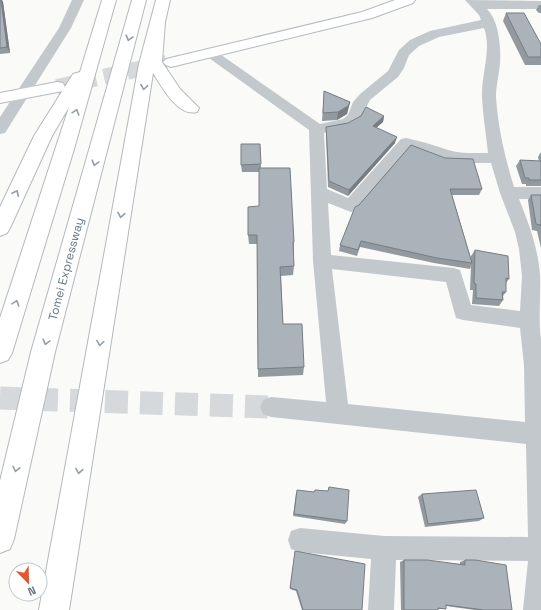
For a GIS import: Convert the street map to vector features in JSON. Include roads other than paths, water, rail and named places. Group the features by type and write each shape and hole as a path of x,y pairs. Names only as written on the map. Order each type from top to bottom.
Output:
{"main road":[{"path":"0,353 110,0"},
{"name":"Tomei Expressway","path":"0,539 43,352 139,0"},
{"path":"54,610 147,64 162,0"},
{"path":"171,62 367,15 408,0"},
{"path":"158,22 154,62 174,93 191,108"},
{"path":"0,228 43,136 94,51"},
{"path":"0,98 57,87"}],"street":[{"path":"0,129 65,28 78,0"},
{"path":"474,3 541,6"},
{"path":"474,3 485,14 492,33 493,62 489,97 498,158 508,193 524,232 536,277 529,321 534,365 541,549 536,610"},
{"path":"209,53 316,128 341,125 348,123 354,118 357,106 363,98 394,73 398,68 401,55 418,42 440,32 489,22"},
{"path":"316,128 322,261 338,413"},
{"path":"319,192 351,206 406,143 435,150 445,155 468,158 498,158"},
{"path":"508,193 541,193"},
{"path":"322,261 454,275 463,312 529,321"},
{"path":"272,407 536,434"},
{"path":"300,540 384,548 541,549"},
{"path":"380,610 384,548"}],"tunnel":[{"path":"57,87 171,62"},
{"path":"0,398 271,407"}]}
